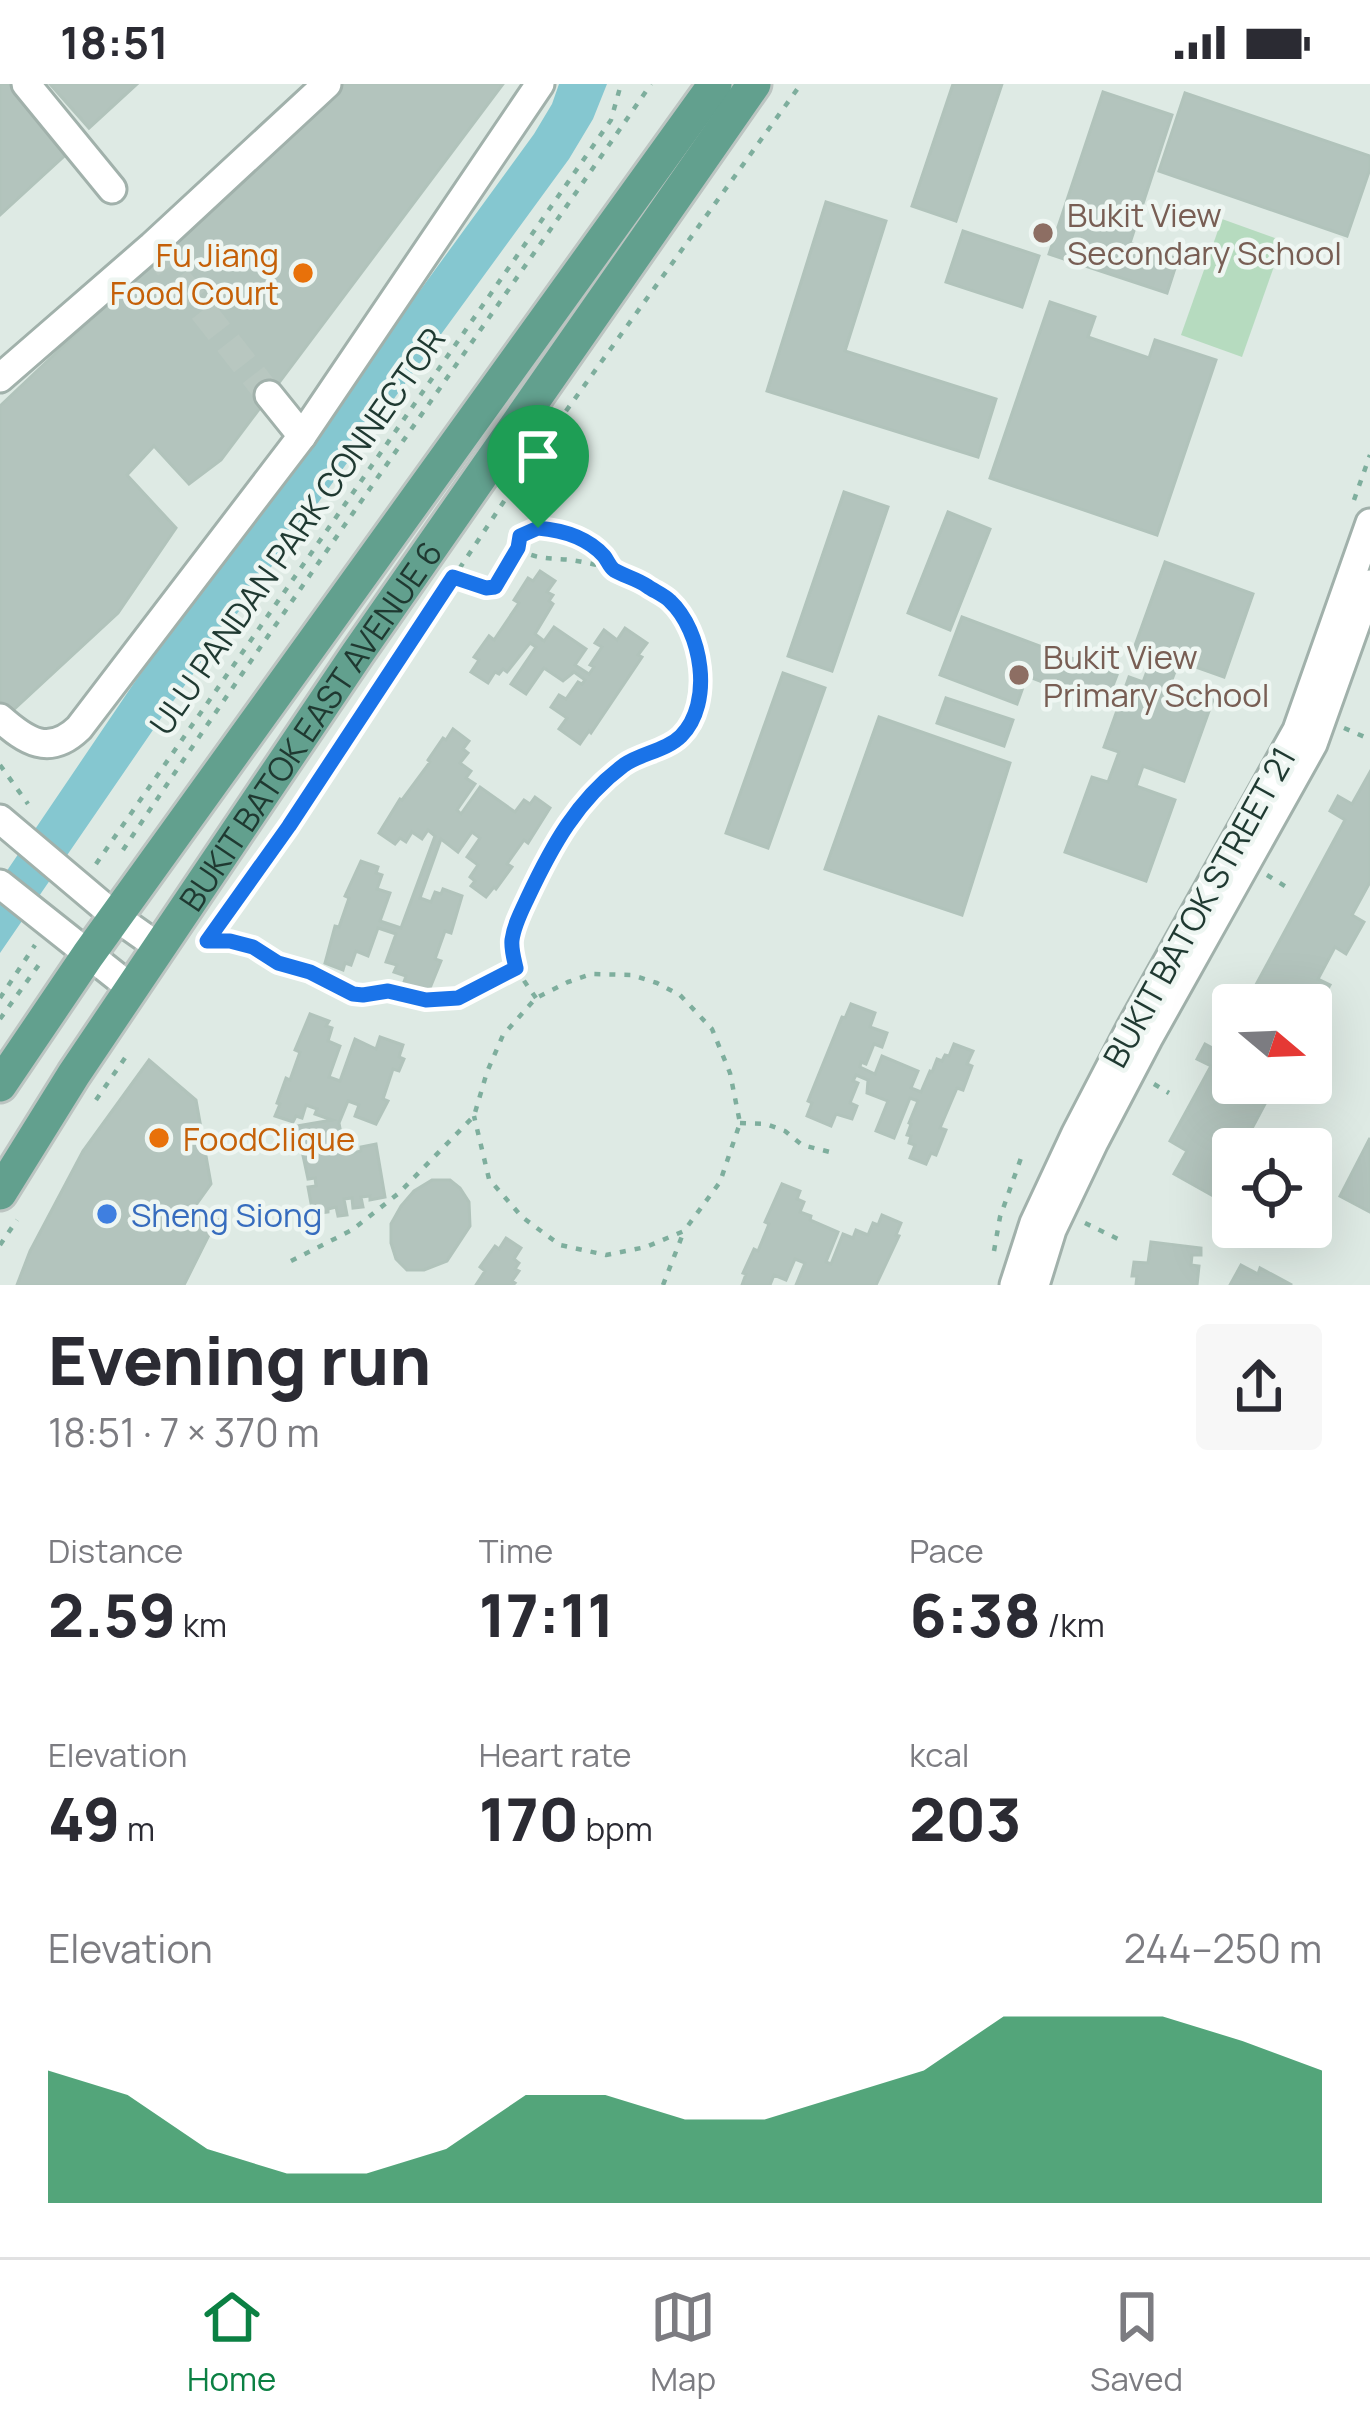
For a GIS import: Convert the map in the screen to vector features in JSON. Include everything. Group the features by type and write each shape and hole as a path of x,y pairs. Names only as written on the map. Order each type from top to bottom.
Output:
{"main road":[{"name":"BUKIT BATOK EAST AVENUE 6","path":"0,1085 88,955 715,84"},
{"name":"BUKIT BATOK EAST AVENUE 6","path":"0,1193 131,988 357,654 754,84"}],"street":[{"path":"26,84 112,189"},
{"path":"0,378 327,84"},
{"path":"0,718 39,743 63,741 79,728 302,436 540,84"},
{"path":"269,395 302,436"},
{"name":"BUKIT BATOK STREET 21","path":"1014,1285 1034,1223 1076,1133 1297,730 1362,513"},
{"name":"BUKIT BATOK STREET 21","path":"1035,1285 1052,1230 1094,1142 1313,744 1370,584"},
{"path":"16,823 71,879 160,948"},
{"path":"0,884 131,988"}],"path":[{"name":"ULU PANDAN PARK CONNECTOR","path":"71,879 611,120 621,84"},
{"path":"118,857 257,649 651,84"},
{"path":"560,419 801,84"},
{"path":"1362,513 1370,454"},
{"path":"516,968 458,998 426,1000 388,991 363,995 278,963 253,947 207,941 536,455"},
{"path":"453,577 495,587 520,536 538,528 560,530 584,540 612,569"},
{"path":"518,548 532,556 612,569 671,602 690,628 701,673 692,719 679,739 630,761 598,785 542,864 511,944 516,968 536,998"},
{"path":"1346,729 1366,738"},
{"path":"0,765 27,801 16,823"},
{"path":"1271,878 1288,888"},
{"path":"0,998 42,918"},
{"path":"0,1019 43,958"},
{"path":"291,1262 352,1230 474,1116 503,1035 536,998 591,974 632,975 680,995 712,1029 730,1073 740,1123 720,1182 684,1231 664,1285"},
{"path":"474,1116 489,1178 522,1217 560,1245 606,1255 646,1247 684,1231"},
{"path":"740,1123 766,1124 802,1144 830,1152"},
{"path":"992,1263 1000,1217 1021,1158"},
{"path":"1088,1225 1118,1239"}],"green space":[{"path":"1222,219 1283,241 1242,357 1181,335"}],"water":[{"path":"559,84 607,84 569,159 166,711 0,953 0,881 134,683 534,134"}],"building":[{"path":"0,84 13,84 72,149 0,215"},
{"path":"50,84 137,84 89,128"},
{"path":"340,84 503,84 221,460 189,484 154,446 127,475 176,528 118,613 10,713 0,704 0,406"},
{"path":"953,84 1002,84 956,221 912,206"},
{"path":"1103,92 1172,115 1130,243 1178,259 1167,293 1049,254"},
{"path":"1185,93 1370,156 1347,236 1159,171"},
{"path":"826,202 886,221 845,351 996,399 978,457 767,391"},
{"path":"963,231 1039,256 1022,307 946,282"},
{"path":"1050,302 1095,317 1088,337 1149,358 1155,340 1216,360 1157,535 990,478"},
{"path":"844,492 888,507 832,671 788,656"},
{"path":"948,512 990,529 950,630 908,613"},
{"path":"1165,562 1253,594 1224,677 1179,661 1170,685 1213,700 1184,781 1143,766 1136,786 1175,800 1146,881 1065,852 1092,777 1108,782 1119,752 1104,747 1129,677 1143,682 1152,658 1133,651"},
{"path":"540,571 555,581 547,592 553,595 549,601 553,604 535,634 544,641 554,627 586,649 575,665 589,674 602,647 595,643 604,630 617,640 625,628 647,643 580,744 559,729 567,718 551,707 559,695 566,699 585,680 574,672 563,681 544,668 526,694 511,684 536,647 530,643 507,672 495,672 488,683 471,672 479,660 474,657 489,636 494,640 519,603 514,600 528,578 533,581"},
{"path":"962,617 1117,675 1105,706 1027,676 1017,704 940,675"},
{"path":"783,673 825,688 768,848 726,833"},
{"path":"946,698 1013,720 1004,746 937,723"},
{"path":"879,717 1010,763 962,915 825,869"},
{"path":"453,729 469,741 463,749 468,753 460,763 471,771 466,778 475,784 457,810 461,814 480,787 515,812 524,800 530,804 535,797 550,808 486,897 471,886 475,881 470,877 478,865 467,857 480,838 472,832 458,852 441,839 420,898 431,902 435,892 441,894 443,889 462,896 451,933 445,931 435,959 441,961 426,998 408,992 410,987 403,985 406,976 394,972 397,965 386,962 396,934 378,928 368,956 356,951 351,965 345,963 343,970 325,963 361,861 378,867 376,873 382,875 377,889 390,893 380,921 401,928 435,836 428,830 422,839 412,832 406,842 400,838 395,844 379,833"},
{"path":"1370,772 1370,882 1352,915 1364,922 1346,954 1335,947 1318,979 1328,984 1256,984 1345,820 1330,811 1338,796 1352,804"},
{"path":"851,1004 875,1013 870,1027 887,1033 882,1047 874,1044 860,1067 875,1074 882,1056 918,1071 911,1088 921,1092 937,1059 949,1056 954,1044 973,1051 963,1090 957,1088 940,1128 946,1130 936,1155 931,1153 926,1164 910,1158 915,1145 907,1135 918,1101 910,1098 894,1138 876,1131 888,1101 867,1093 868,1080 856,1075 853,1081 858,1083 850,1103 857,1106 852,1119 836,1114 831,1126 807,1116 812,1103 808,1101"},
{"path":"310,1014 329,1021 328,1041 340,1046 329,1077 340,1081 355,1039 376,1049 380,1037 403,1045 399,1057 404,1059 399,1071 393,1069 383,1099 388,1101 376,1124 355,1116 359,1105 348,1101 339,1123 343,1144 351,1143 353,1153 376,1144 385,1197 361,1197 363,1207 353,1208 352,1198 344,1199 347,1215 338,1216 336,1207 313,1214 308,1187 316,1186 315,1178 308,1179 302,1151 327,1150 325,1142 300,1146 297,1126 332,1120 306,1105 302,1118 296,1116 293,1122 275,1116"},
{"path":"1205,1044 1212,1048 1212,1104 1265,1104 1252,1128 1212,1128 1212,1195 1174,1174 1187,1151 1170,1141 1211,1066 1197,1059"},
{"path":"149,1060 196,1100 211,1184 196,1205 217,1219 184,1285 17,1285 83,1151"},
{"path":"1370,1138 1370,1212 1340,1196"},
{"path":"432,1180 450,1180 460,1188 469,1202 470,1226 447,1261 424,1270 407,1270 396,1259 391,1224 414,1191"},
{"path":"782,1184 800,1191 797,1199 804,1202 800,1212 838,1232 826,1262 831,1264 843,1234 853,1238 856,1230 868,1235 882,1215 901,1223 876,1285 796,1285 805,1263 795,1259 786,1280 774,1275 770,1285 742,1285"},
{"path":"506,1238 521,1248 514,1259 519,1263 515,1283 476,1285 485,1271 480,1267"},
{"path":"1151,1242 1201,1248 1201,1255 1192,1255 1191,1265 1199,1266 1197,1285 1136,1285 1134,1262 1148,1263"},
{"path":"1241,1265 1258,1274 1260,1268 1292,1285 1230,1285"}],"tunnel":[{"path":"152,246 269,395"}],"place":[{"name":"Bukit View Secondary School","path":"1043,233"},
{"name":"Fu Jiang Food Court","path":"303,273"},
{"name":"Bukit View Primary School","path":"1019,675"},
{"name":"FoodClique","path":"159,1138"},
{"name":"Sheng Siong","path":"107,1214"}],"route":[{"path":"538,528 560,530 584,540 612,569 671,602 690,628 701,673 692,719 679,739 630,761 598,785 565,827 516,922 511,944 516,968 458,998 426,1000 388,991 363,995 278,963 253,947 207,941 453,577 495,587 520,536 538,528"}]}
